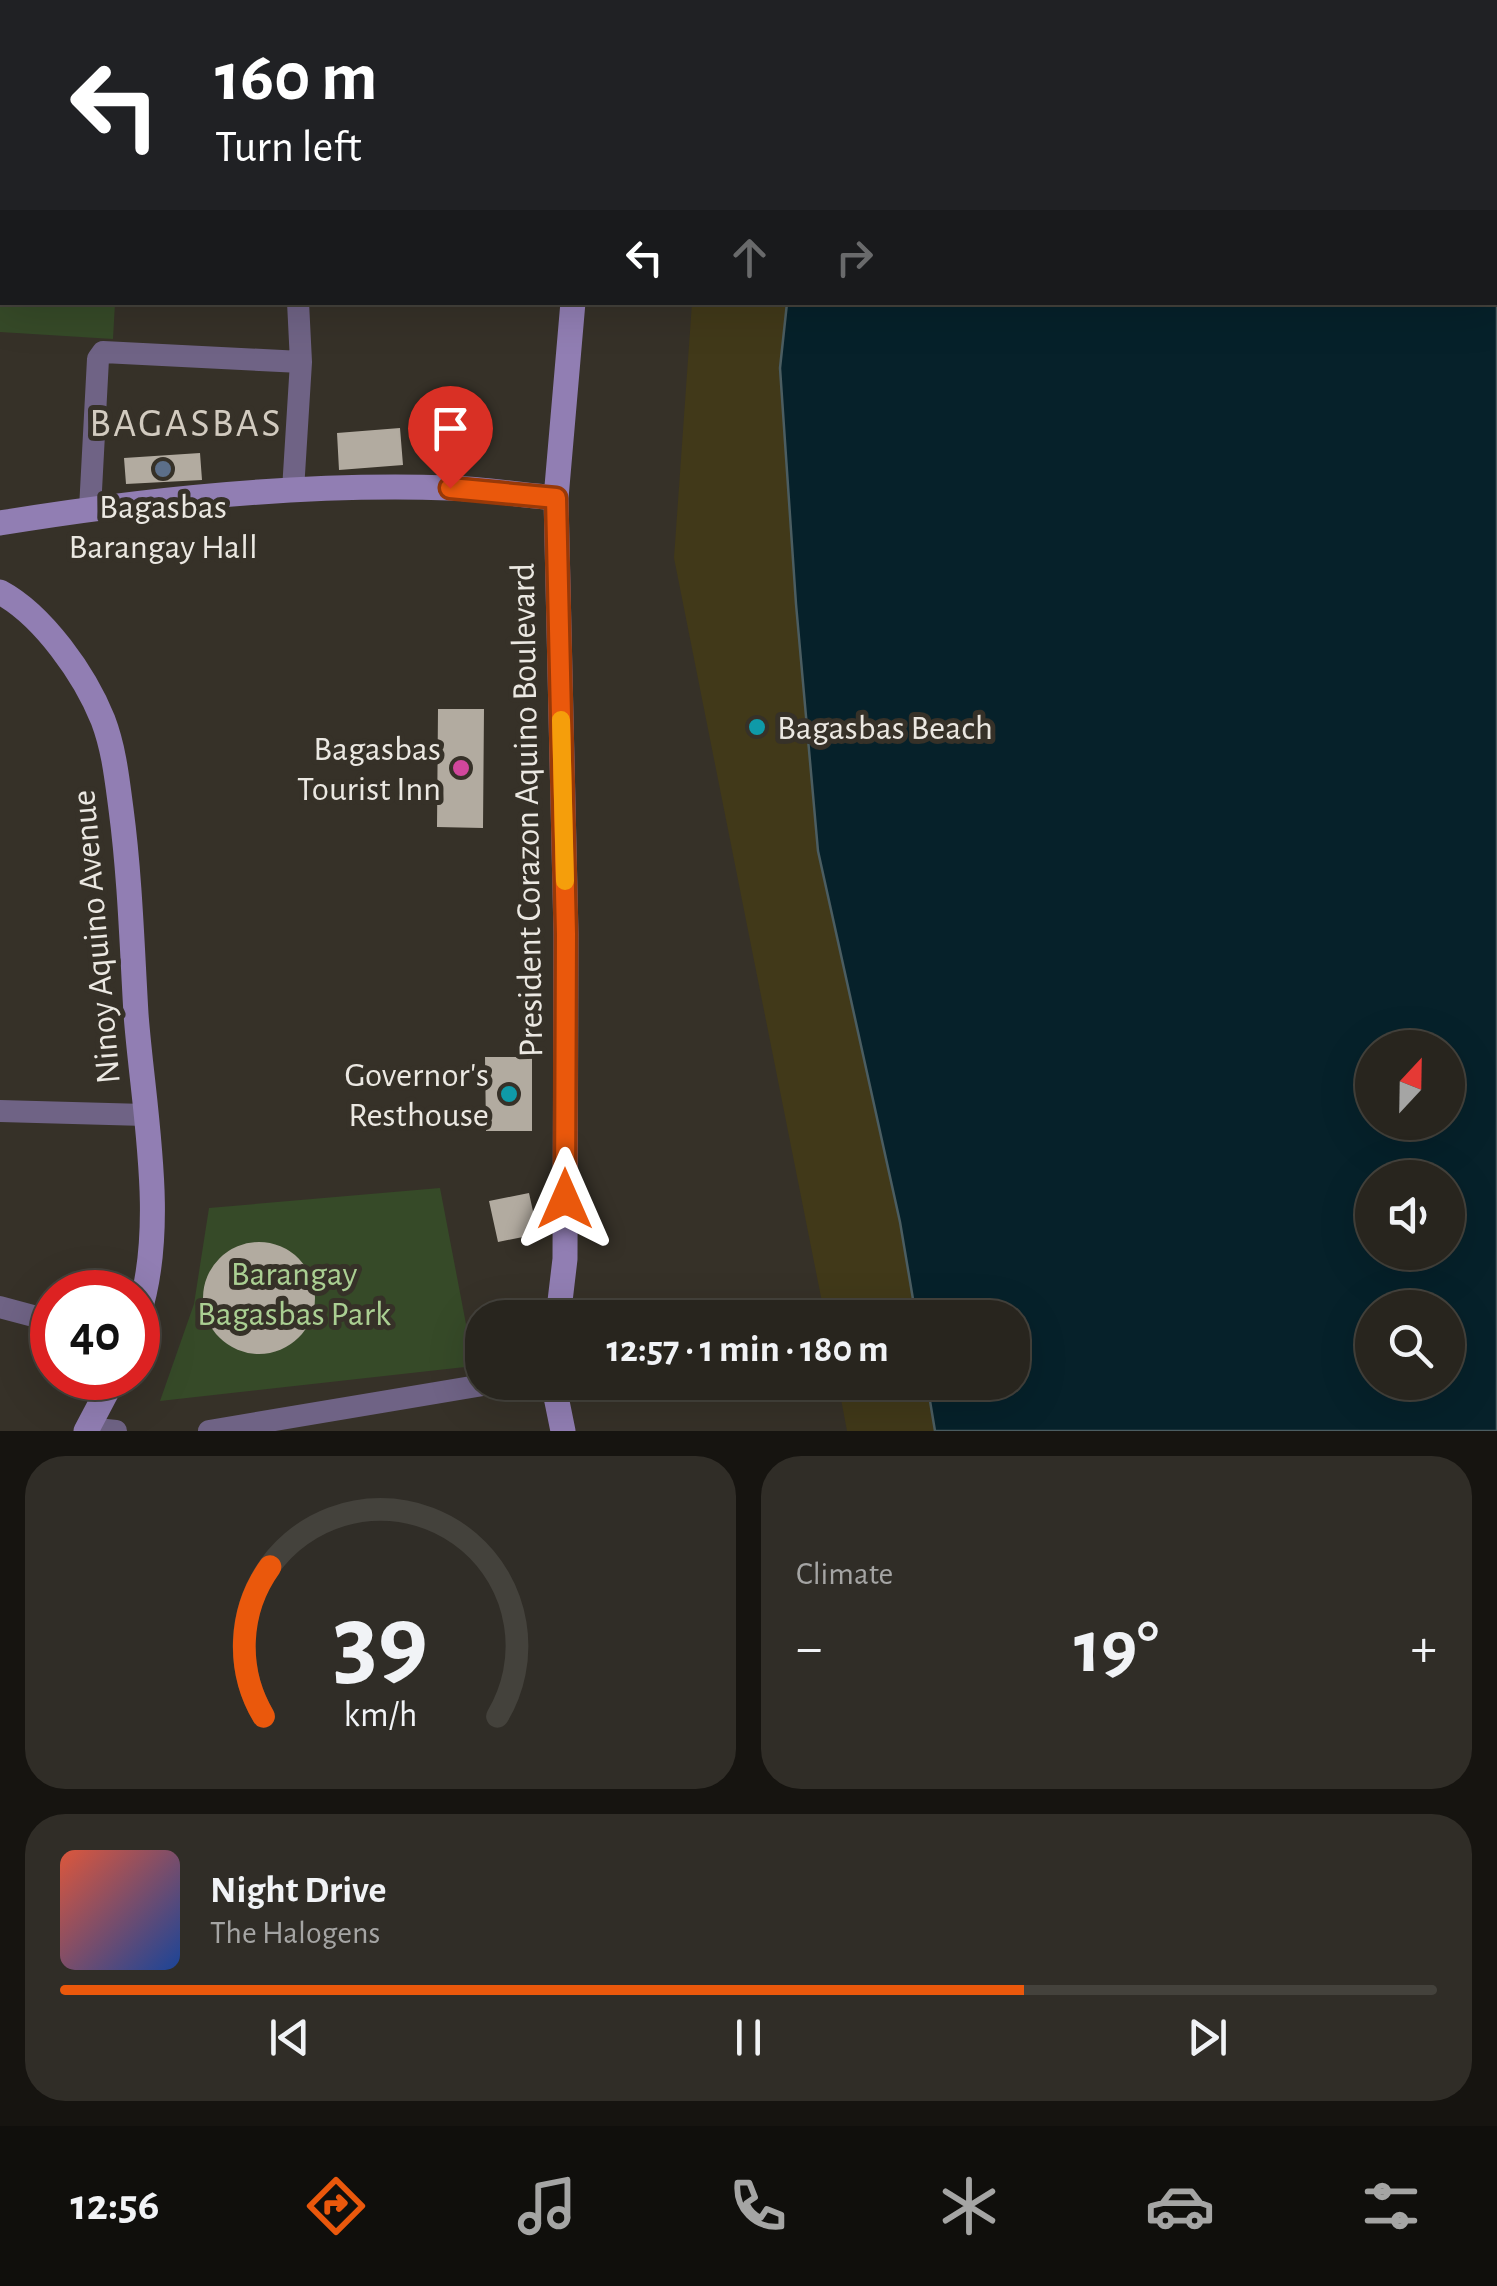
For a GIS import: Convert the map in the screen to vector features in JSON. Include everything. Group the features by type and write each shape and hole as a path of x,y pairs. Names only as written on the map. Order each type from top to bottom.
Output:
{"street":[{"path":"292,490 301,362 298,305"},
{"name":"President Corazon Aquino Boulevard","path":"560,1300 565,1259 566,934 556,498 573,305"},
{"path":"90,509 98,358 103,352 301,362"},
{"path":"0,524 90,509 292,490 450,488 556,498"},
{"name":"Ninoy Aquino Avenue","path":"0,592 60,644 102,718 114,758 126,842 153,1196 147,1270"},
{"path":"0,1111 146,1115"},
{"path":"0,1307 30,1314"},
{"path":"209,1431 465,1388"},
{"path":"102,1400 87,1429 116,1431"},
{"path":"556,1400 562,1431"}],"green space":[{"path":"0,305 115,305 113,339 0,332"},
{"name":"Barangay Bagasbas Park","path":"440,1188 465,1319 465,1367 160,1401 194,1304 209,1208"}],"sand":[{"name":"Bagasbas Beach","path":"692,305 787,305 780,368 818,851 900,1222 913,1300 822,1300 674,558"},
{"path":"841,1400 930,1400 935,1431 847,1431"}],"water":[{"path":"787,305 1497,305 1497,1431 935,1431 930,1400 1030,1400 1030,1300 913,1300 900,1222 818,851 780,368"}],"building":[{"path":"400,428 403,465 339,470 337,433"},
{"name":"Bagasbas Barangay Hall","path":"200,453 202,480 126,484 124,458"},
{"name":"Bagasbas Tourist Inn","path":"438,709 484,709 483,828 437,827"},
{"name":"Governor's Resthouse","path":"485,1057 532,1057 532,1131 486,1131"},
{"path":"529,1193 538,1234 498,1242 489,1201"},
{"path":"259,1242 280,1247 298,1259 310,1277 315,1298 310,1319 298,1337 280,1349 259,1354 238,1349 220,1337 208,1319 203,1298 208,1277 220,1259 238,1247"}],"slow traffic":[{"path":"561,720 565,881"}],"place":[{"name":"Bagasbas Barangay Hall","path":"163,469"},
{"name":"Bagasbas Beach","path":"757,727"},
{"name":"Bagasbas Tourist Inn","path":"461,768"},
{"name":"Governor's Resthouse","path":"509,1094"}],"district":[{"name":"BAGASBAS","path":"186,422"}],"route":[{"path":"450,488 556,498 566,934 565,1199"}]}
